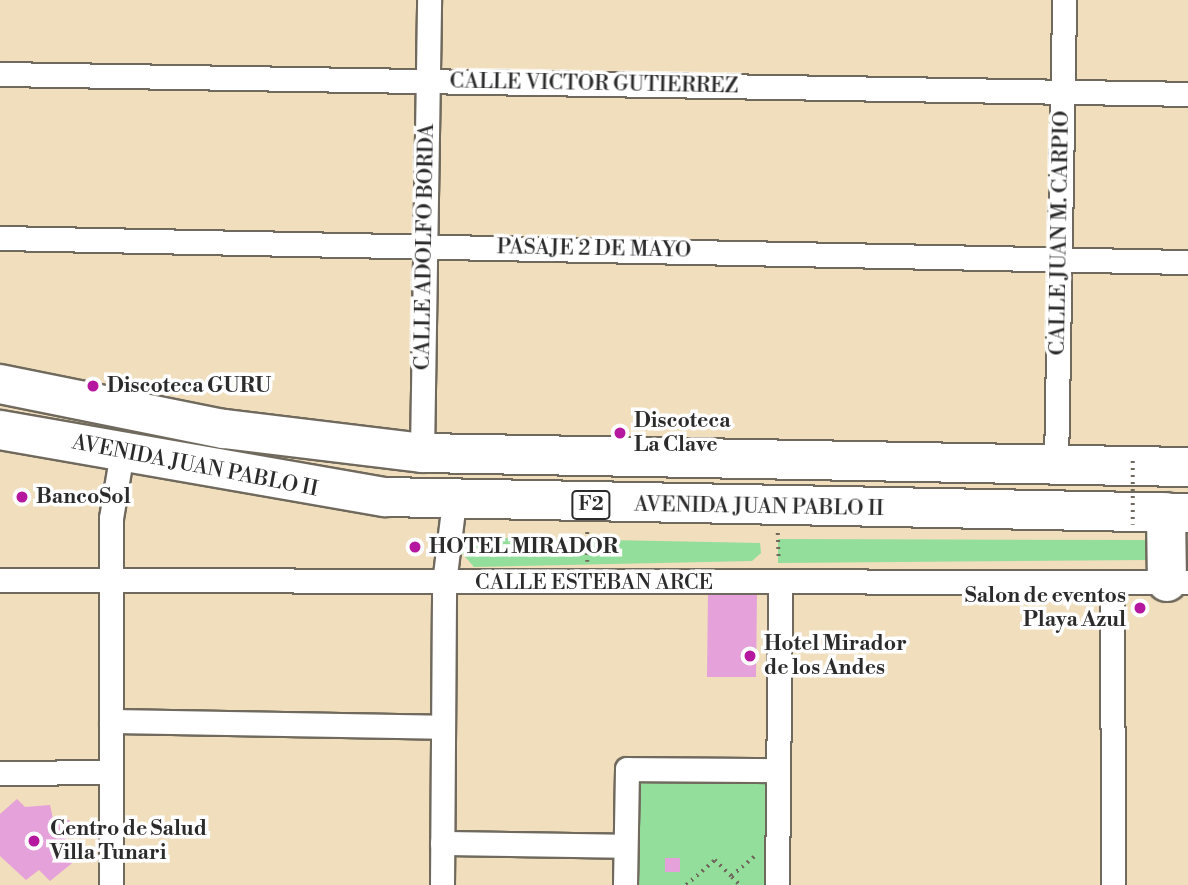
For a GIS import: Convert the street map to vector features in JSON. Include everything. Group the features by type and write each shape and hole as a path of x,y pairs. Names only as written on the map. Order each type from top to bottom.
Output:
{"highway":[{"name":"AVENIDA JUAN PABLO II","path":"0,384 224,429 422,453 1188,467"},
{"name":"AVENIDA JUAN PABLO II","path":"0,430 304,488 454,500 1162,517"},
{"path":"1162,517 1177,582"}],"street":[{"name":"CALLE ADOLFO BORDA","path":"422,453 429,0"},
{"name":"CALLE JUAN M. CARPIO","path":"1056,465 1064,0"},
{"name":"CALLE VICTOR GUTIERREZ","path":"0,74 1188,94"},
{"name":"PASAJE 2 DE MAYO","path":"0,238 1188,262"},
{"path":"111,885 111,580 114,483 122,452"},
{"path":"442,885 444,583 454,500"},
{"name":"CALLE ESTEBAN ARCE","path":"0,580 444,583 1177,582"},
{"path":"777,885 780,583"},
{"path":"1112,583 1113,885"},
{"path":"111,721 443,727"},
{"path":"625,885 627,769 777,770"},
{"path":"0,773 111,772"},
{"path":"442,843 625,846"}],"path":[{"path":"1133,461 1162,517"},
{"path":"587,505 587,582"},
{"path":"777,506 780,583"},
{"path":"731,876 759,853"},
{"path":"685,885 715,860 740,885"}],"green space":[{"path":"456,537 760,543 761,553 752,561 474,567 454,544"},
{"path":"778,539 1147,540 1152,545 1149,560 778,563"},
{"path":"634,778 769,779 769,885 634,885"}],"building":[{"path":"708,591 757,591 756,677 707,677"},
{"name":"Centro de Salud Villa Tunari","path":"17,799 25,807 50,805 53,819 70,820 65,844 76,860 50,881 39,870 26,880 0,856 0,814"},
{"path":"665,858 680,858 680,872 665,872"}],"place":[{"name":"Discoteca GURU","path":"93,386"},
{"name":"Discoteca La Clave","path":"620,433"},
{"name":"BancoSol","path":"22,497"},
{"name":"HOTEL MIRADOR","path":"415,547"},
{"name":"Salon de eventos Playa Azul","path":"1140,608"},
{"name":"Hotel Mirador de los Andes","path":"750,656"},
{"name":"Centro de Salud Villa Tunari","path":"34,841"}]}
